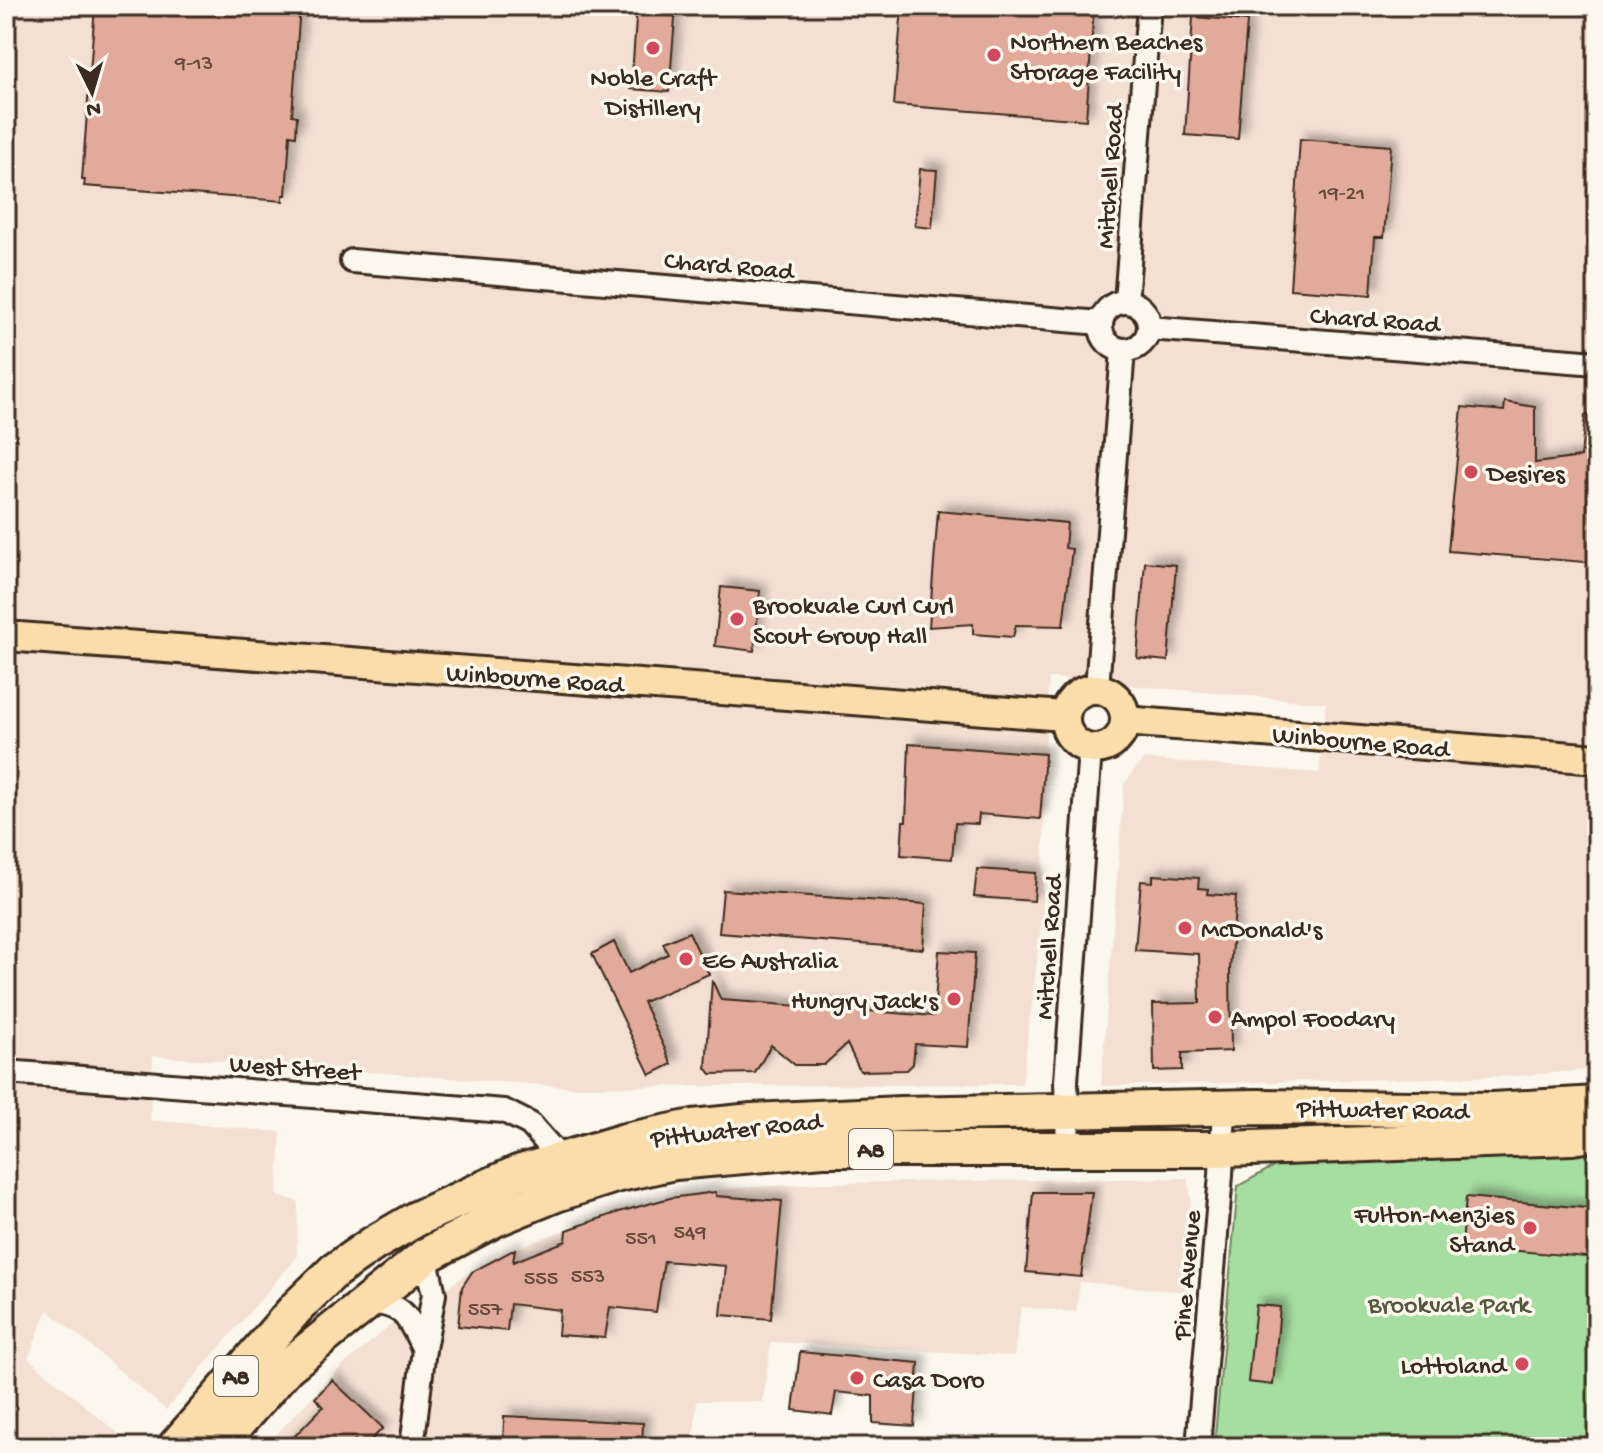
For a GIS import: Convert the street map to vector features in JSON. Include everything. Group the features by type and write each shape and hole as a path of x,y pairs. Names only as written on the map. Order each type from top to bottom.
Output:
{"highway":[{"name":"Pittwater Road","path":"175,1447 298,1306 334,1271 373,1244 479,1189 561,1159 625,1141 693,1127 752,1121 901,1114 1224,1108 1492,1110 1597,1104"},
{"name":"Pittwater Road","path":"216,1447 287,1367 425,1256 495,1219 556,1194 615,1175 675,1162 823,1149 1223,1149 1572,1137 1597,1133"},
{"path":"373,1244 425,1256"}],"main road":[{"name":"Winbourne Road","path":"6,636 1064,716"},
{"path":"1097,688 1115,695 1125,712 1125,721 1123,731 1110,746 1090,749 1079,746 1070,738 1064,716 1072,699 1088,689 1097,688"},
{"name":"Winbourne Road","path":"1125,721 1597,759"}],"street":[{"name":"Mitchell Road","path":"1126,302 1149,6"},
{"name":"Chard Road","path":"352,261 1101,323"},
{"path":"1126,302 1144,312 1149,328 1141,344 1123,350 1106,341 1101,323 1109,308 1126,302"},
{"name":"Chard Road","path":"1149,328 1597,363"},
{"path":"1097,688 1123,350"},
{"name":"Mitchell Road","path":"1068,1148 1066,1081 1090,749"},
{"name":"West Street","path":"6,1072 504,1111 530,1124 561,1159"},
{"name":"Pine Avenue","path":"1198,1447 1224,1108"},
{"path":"412,1447 434,1294 425,1256"},
{"path":"368,1301 393,1305 401,1310 424,1349"}],"shaded area":[{"path":"6,6 1597,6 1597,1069 1516,1076 1101,1086 1124,784 1143,759 1319,773 1326,703 1049,678 1043,913 1022,1084 568,1087 153,1056 150,1120 281,1132 277,1196 298,1201 297,1257 166,1410 48,1310 28,1358 134,1447 6,1447"},
{"path":"1187,1178 1191,1198 1185,1292 1080,1282 1076,1312 1021,1307 1014,1356 771,1342 763,1402 697,1401 693,1447 264,1447 341,1367 389,1326 473,1270 525,1245 630,1206 726,1189 823,1183"}],"green space":[{"name":"Brookvale Park","path":"1597,1151 1597,1447 1214,1447 1238,1186 1278,1164 1498,1158"}],"building":[{"path":"95,6 300,6 292,115 297,116 296,136 290,135 283,201 84,186"},
{"name":"Noble Craft Distillery","path":"637,6 676,6 669,92 631,89"},
{"name":"Northern Beaches Storage Facility","path":"902,6 1094,6 1086,120 894,105"},
{"path":"1193,17 1247,21 1238,139 1185,135"},
{"path":"1300,139 1391,146 1384,237 1375,237 1371,295 1290,289"},
{"path":"920,169 937,170 932,228 915,226"},
{"path":"1505,402 1535,407 1535,463 1581,457 1585,415 1597,415 1597,563 1448,551 1462,407 1504,411"},
{"path":"938,511 1067,523 1065,548 1072,549 1063,626 1016,625 1013,637 973,634 973,624 929,627"},
{"path":"1145,562 1176,565 1168,661 1137,658"},
{"name":"Brookvale Curl Curl Scout Group Hall","path":"721,587 760,591 754,651 715,646"},
{"path":"909,744 1045,754 1040,819 979,814 978,824 955,823 952,859 901,855 903,821 906,821"},
{"path":"977,869 1036,873 1034,901 974,897"},
{"path":"1153,875 1199,878 1198,888 1208,889 1207,894 1236,896 1230,969 1231,1051 1182,1053 1182,1070 1154,1071 1153,1004 1200,1003 1199,954 1135,950 1141,881 1153,882"},
{"path":"723,890 926,904 923,949 719,933"},
{"path":"689,932 709,974 643,1002 672,1064 650,1075 592,954 614,942 629,973 668,954 663,943"},
{"path":"939,951 975,953 968,1047 915,1044 913,1064 907,1070 860,1071 847,1044 824,1065 795,1065 771,1045 755,1073 711,1074 706,1068 712,980 721,1000 934,1016"},
{"path":"716,1192 716,1196 782,1201 771,1319 721,1315 726,1266 664,1261 656,1312 610,1307 605,1338 558,1335 560,1310 510,1304 507,1331 458,1326 462,1287 472,1272 515,1249 513,1262 566,1241 567,1230 619,1212 670,1198"},
{"path":"1033,1192 1092,1192 1081,1277 1026,1272"},
{"name":"Fulton-Menzies Stand","path":"1466,1197 1597,1209 1597,1258 1462,1246"},
{"path":"1256,1305 1280,1307 1273,1385 1248,1382"},
{"name":"Casa Doro","path":"800,1352 919,1363 914,1426 873,1423 873,1396 836,1392 832,1415 793,1410"},
{"path":"332,1380 383,1428 364,1447 355,1440 349,1447 284,1447 323,1407 315,1398"},
{"path":"504,1416 643,1423 642,1447 503,1447"}],"place":[{"name":"Noble Craft Distillery","path":"653,48"},
{"name":"Northern Beaches Storage Facility","path":"994,55"},
{"name":"Desires","path":"1471,472"},
{"name":"Brookvale Curl Curl Scout Group Hall","path":"737,619"},
{"name":"McDonald's","path":"1185,928"},
{"name":"EG Australia","path":"686,959"},
{"name":"Hungry Jack's","path":"954,999"},
{"name":"Ampol Foodary","path":"1215,1017"},
{"name":"Fulton-Menzies Stand","path":"1530,1228"},
{"name":"Lottoland","path":"1522,1364"},
{"name":"Casa Doro","path":"857,1378"}]}
